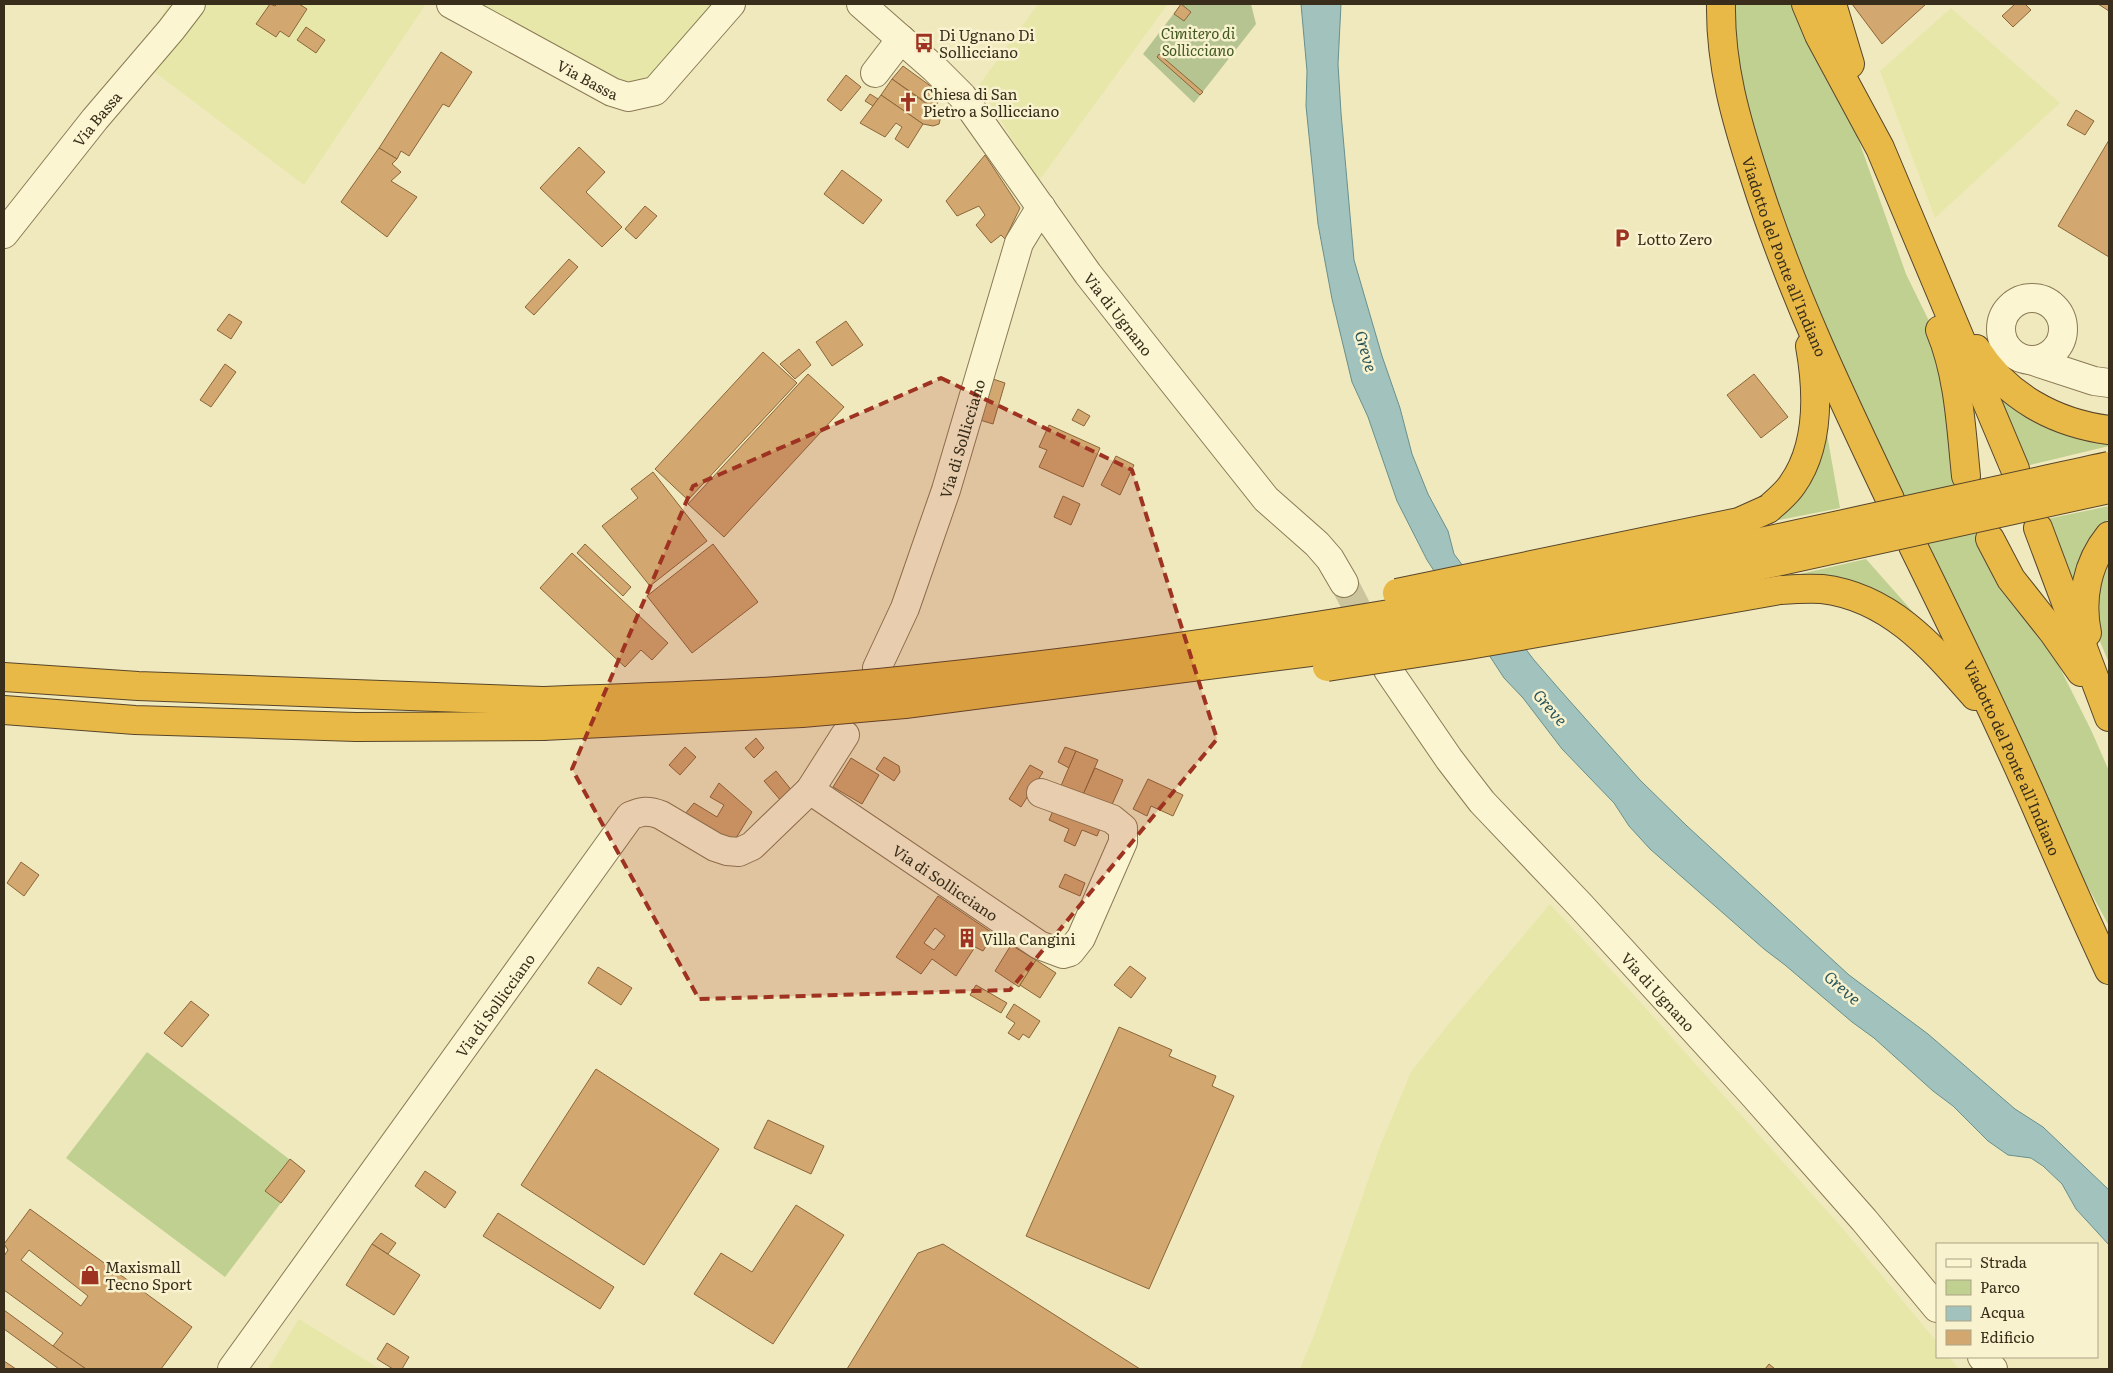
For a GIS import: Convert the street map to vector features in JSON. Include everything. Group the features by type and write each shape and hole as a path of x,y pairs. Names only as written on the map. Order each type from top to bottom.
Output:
{"highway":[{"path":"1705,4 1724,64"},
{"name":"Viadotto del Ponte all'Indiano","path":"1721,4 1724,64 1738,128 1766,213 1805,315 1890,499"},
{"path":"1806,4 1868,163 1946,343 1959,405 1966,476"},
{"path":"1832,4 1838,31 1880,148 2015,468"},
{"path":"1819,35 1880,148"},
{"path":"1925,253 1972,343 1986,365 2000,380 2021,398 2049,414 2076,423 2109,430"},
{"path":"905,693 1182,630 1357,602 1739,522 1768,509 1792,485 1802,469 1816,411 1814,367 1805,315"},
{"path":"905,693 1018,668 1236,638 1522,590 1685,558 2109,466"},
{"path":"905,693 1301,653 1456,626 1708,577 2109,489"},
{"path":"2038,528 2106,711"},
{"path":"2106,711 2086,630 2084,598 2092,566 2109,536"},
{"path":"1990,539 2011,579 2053,632 2106,711"},
{"name":"Viadotto del Ponte all'Indiano","path":"1913,546 1997,722 2109,970"},
{"path":"4,710 136,720 356,727 543,713 674,697 905,693 1253,679 1469,646 1780,590 1821,589 1836,591 1863,601 1898,618 1947,663 1997,722"},
{"path":"4,676 543,713"}],"street":[{"name":"Via Bassa","path":"4,234 95,119 191,4"},
{"name":"Via Bassa","path":"451,4 612,92 628,97 655,91 731,4"},
{"name":"Via di Ugnano","path":"860,4 935,69 962,96 1088,274 1237,465 1270,504 1323,550 1344,583"},
{"path":"875,74 901,39"},
{"name":"Via di Sollicciano","path":"877,668 905,608 946,490 1019,243 1041,207"},
{"path":"2062,360 2064,330 2062,319 2057,310 2050,303 2040,298 2020,300 2011,306 2001,324 2001,334 2011,352 2020,358 2030,360 2040,359 2049,355 2062,360 2094,381 2109,383"},
{"name":"Via di Ugnano","path":"1388,670 1449,759 1482,802 1581,906 1750,1091 1864,1220 1936,1307"},
{"name":"Via di Sollicciano","path":"232,1369 630,816 641,811 652,812 661,815 714,847 739,852 752,846 810,790 845,736"},
{"name":"Via di Sollicciano","path":"810,790 1038,945 1062,954 1070,952 1081,938 1123,842 1123,828 1112,819 1041,793"},
{"path":"1983,1358 1993,1369"}],"highlighted area":[{"path":"941,378 1132,470 1217,739 1010,990 699,999 572,769 693,486"}],"green space":[{"path":"169,4 426,4 304,185 136,58"},
{"path":"468,4 722,4 655,83 626,89"},
{"path":"1038,4 1168,4 1038,182 979,85"},
{"name":"Cimitero di Sollicciano","path":"1181,4 1251,4 1256,24 1194,103 1143,54"},
{"path":"1729,4 1802,4 1835,73 1906,274 1929,321 1960,484 1977,539 2044,636 2092,732 2109,771 2109,926 2063,841 1857,401 1808,283 1781,217 1745,100"},
{"path":"1951,8 2060,103 1935,218 1880,71"},
{"path":"1991,390 2033,419 2074,435 2109,440 2109,446 2022,467"},
{"path":"1825,423 1840,508 1754,525"},
{"path":"2109,506 2109,519 2091,536 2078,563 2073,596 2042,520"},
{"path":"2109,555 2109,663 2096,632 2098,576"},
{"path":"1866,559 1928,629 1778,579"},
{"path":"1550,904 1844,1230 1936,1341 1936,1358 1950,1358 1959,1369 1300,1369 1316,1330 1380,1146 1411,1072 1447,1026"},
{"path":"147,1052 305,1171 225,1277 66,1158"},
{"path":"299,1319 380,1369 268,1369"}],"water":[{"name":"Greve","path":"1301,4 1341,4 1338,64 1354,260 1382,356 1400,408 1412,454 1428,494 1448,531 1454,554 1534,660 1640,780 1687,826 1849,975 1928,1034 2015,1109 2043,1127 2109,1190 2109,1245 2076,1209 2062,1184 2043,1166 2031,1158 2008,1155 1988,1141 1953,1106 1933,1091 1874,1038 1764,949 1650,849 1629,826 1614,803 1562,749 1523,698 1504,678 1427,560 1397,501 1368,417 1352,382 1332,299 1318,224 1306,106 1307,71"}],"building":[{"path":"270,4 275,6 277,4 299,4 307,9 289,37 280,31 276,37 256,24"},
{"path":"1181,4 1191,12 1184,21 1174,14"},
{"path":"1852,4 1926,4 1882,44"},
{"path":"2015,4 2025,4 2031,10 2013,27 2002,16"},
{"path":"2098,4 2109,4 2109,11"},
{"path":"306,27 325,40 316,53 297,40"},
{"path":"441,52 472,72 449,107 443,104 409,156 401,151 397,159 379,148"},
{"path":"1159,54 1203,92 1200,95 1157,57"},
{"path":"903,66 943,95 934,108 892,79"},
{"path":"846,75 861,87 841,111 827,100"},
{"name":"Chiesa di San Pietro a Sollicciano","path":"892,79 938,112 941,116 939,124 933,126 923,124 881,95"},
{"path":"870,94 878,99 873,106 865,101"},
{"path":"881,95 923,124 908,148 895,139 902,127 896,123 885,137 860,123"},
{"path":"2076,110 2094,121 2085,135 2067,125"},
{"path":"2109,140 2109,257 2058,226"},
{"path":"579,147 605,172 586,192 622,227 602,247 540,188"},
{"path":"379,148 397,159 392,164 401,172 391,181 417,197 387,237 341,202"},
{"path":"985,155 1020,208 1005,239 1001,235 991,243 976,225 985,215 979,206 957,216 946,201"},
{"path":"842,170 882,200 863,224 824,194"},
{"path":"645,206 657,216 636,239 625,229"},
{"path":"569,259 578,267 534,315 525,307"},
{"path":"229,314 242,322 231,339 217,330"},
{"path":"846,321 863,345 832,366 816,342"},
{"path":"799,349 811,365 795,379 780,364"},
{"path":"763,352 797,383 688,500 655,469"},
{"path":"225,364 236,372 211,407 200,400"},
{"path":"808,374 844,407 724,537 688,504"},
{"path":"1754,374 1788,417 1761,438 1727,395"},
{"path":"993,379 1005,383 993,424 980,420"},
{"path":"1078,409 1090,416 1084,426 1072,420"},
{"path":"1049,425 1100,448 1083,487 1039,467 1047,450 1039,447"},
{"path":"1116,456 1134,465 1120,495 1101,485"},
{"path":"653,472 707,541 650,586 602,526 638,498 631,489"},
{"path":"1063,496 1080,504 1071,525 1054,517"},
{"path":"585,544 631,587 623,596 577,553"},
{"path":"713,544 758,602 692,653 647,596"},
{"path":"572,553 668,643 652,660 641,650 625,667 540,588"},
{"path":"756,738 764,748 754,758 745,748"},
{"path":"685,747 696,757 680,775 669,765"},
{"path":"1065,747 1076,751 1069,768 1058,762"},
{"path":"1076,751 1098,760 1082,797 1057,795"},
{"path":"884,757 899,766 900,772 894,781 876,769"},
{"path":"851,758 879,775 862,804 833,787"},
{"path":"1030,765 1043,772 1021,807 1009,799"},
{"path":"1095,768 1123,780 1110,809 1082,797"},
{"path":"776,771 793,792 782,802 764,781"},
{"path":"1148,779 1183,795 1173,816 1151,806 1147,816 1133,809"},
{"path":"719,783 752,812 733,843 685,814 694,803 717,817 724,805 710,797"},
{"path":"1056,804 1100,829 1097,836 1082,830 1075,846 1064,841 1069,829 1049,820"},
{"path":"21,862 39,875 24,896 7,883"},
{"path":"1065,874 1085,883 1080,896 1059,887"},
{"name":"Villa Cangini","path":"938,896 994,934 983,951 975,947 956,976 932,959 921,974 896,957","holes":["935,928 945,936 934,950 924,943"]},
{"path":"1011,945 1036,960 1019,987 995,971"},
{"path":"1036,960 1056,973 1040,998 1020,985"},
{"path":"1130,966 1146,978 1131,998 1114,985"},
{"path":"598,967 632,988 621,1005 588,983"},
{"path":"976,985 1007,1003 1001,1013 970,995"},
{"path":"191,1001 209,1015 182,1047 164,1033"},
{"path":"1014,1004 1040,1021 1029,1038 1023,1034 1019,1040 1008,1033 1015,1023 1006,1017"},
{"path":"1119,1027 1172,1050 1169,1056 1216,1076 1212,1086 1234,1096 1149,1289 1026,1236"},
{"path":"596,1069 719,1149 644,1265 521,1185"},
{"path":"768,1120 824,1146 811,1174 754,1148"},
{"path":"290,1159 305,1171 281,1203 265,1191"},
{"path":"425,1171 456,1192 445,1208 415,1186"},
{"path":"796,1205 844,1235 773,1344 694,1294 721,1253 752,1272"},
{"name":"Maxismall Tecno Sport","path":"30,1209 192,1327 161,1369 86,1369 53,1346 63,1333 4,1290 4,1256 8,1250 4,1244","holes":["29,1250 88,1296 81,1306 21,1260"]},
{"path":"498,1213 614,1287 600,1309 483,1236"},
{"path":"381,1233 396,1243 388,1254 372,1244"},
{"path":"372,1244 420,1275 394,1315 346,1285"},
{"path":"943,1244 1140,1369 847,1369 918,1253"},
{"path":"4,1310 86,1369 59,1369 4,1329"},
{"path":"387,1343 409,1357 402,1369 393,1369 377,1359"},
{"path":"4,1361 16,1369 4,1369"},
{"path":"1769,1364 1775,1369 1765,1369"}],"tunnel":[{"path":"1344,583 1373,639"}],"place":[{"name":"Di Ugnano Di Sollicciano","path":"924,43"},
{"name":"Chiesa di San Pietro a Sollicciano","path":"908,102"},
{"name":"Lotto Zero","path":"1622,238"},
{"name":"Villa Cangini","path":"967,938"},
{"name":"Maxismall Tecno Sport","path":"90,1275"}]}
